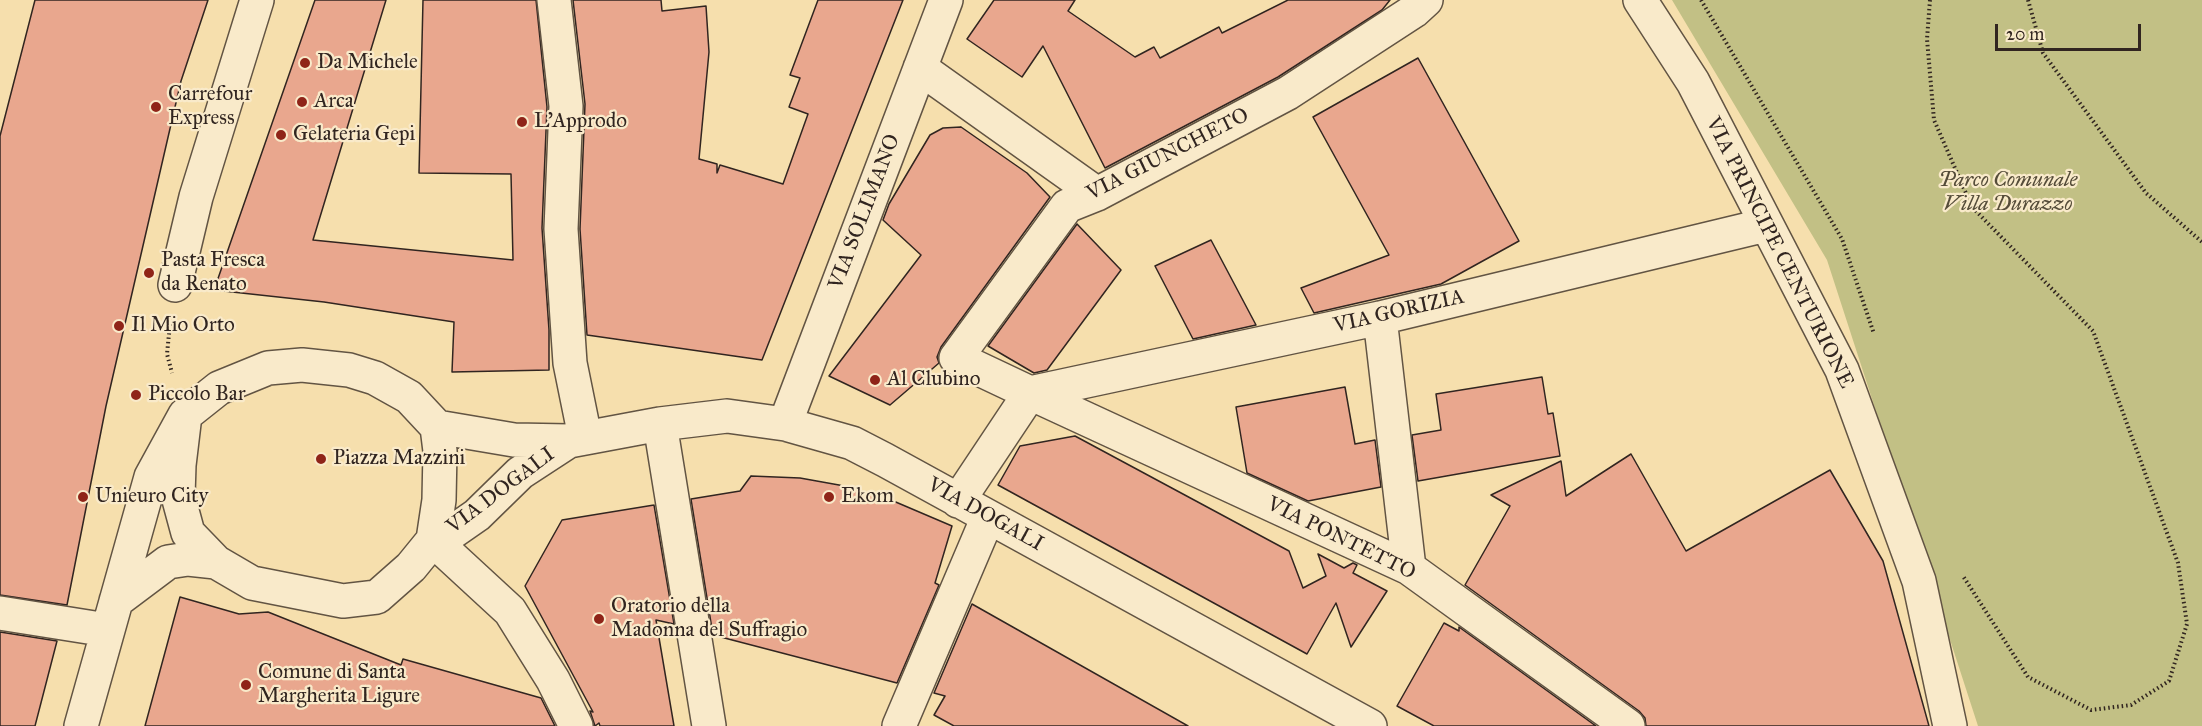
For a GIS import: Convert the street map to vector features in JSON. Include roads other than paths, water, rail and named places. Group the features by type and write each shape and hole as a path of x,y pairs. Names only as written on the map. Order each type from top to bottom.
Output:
{"street":[{"path":"176,285 196,197 256,0"},
{"path":"554,0 566,106 561,229 577,439"},
{"name":"VIA SOLIMANO","path":"785,424 946,0"},
{"name":"VIA GIUNCHETO","path":"956,358 1066,206 1097,194 1288,93 1426,0"},
{"name":"VIA PRINCIPE CENTURIONE","path":"1640,0 1693,82 1842,370 1919,581 1950,726"},
{"path":"920,68 1097,194"},
{"name":"VIA GORIZIA","path":"1030,393 1380,318 1766,225"},
{"path":"1380,318 1409,568"},
{"name":"VIA PONTETTO","path":"956,358 1409,568 1628,726"},
{"path":"81,726 151,477 185,416 219,388 242,376 268,368 302,365 349,370 375,378 409,397 437,427 440,451 440,489 434,540 411,567 377,597 343,601 252,583 216,562 188,533 181,515 179,465 185,416"},
{"path":"958,501 1030,393"},
{"name":"VIA DOGALI","path":"437,427 514,440 577,439 660,424 727,416 785,424 852,443 1359,723"},
{"path":"660,424 709,726"},
{"name":"VIA DOGALI","path":"434,540 454,531 477,515 520,472 577,439"},
{"path":"899,726 988,517"},
{"path":"434,540 510,611 553,680 576,726"},
{"path":"0,613 112,616 168,562 188,558 216,562"}],"place":[{"name":"Da Michele","path":"305,63"},
{"name":"Arca","path":"302,102"},
{"name":"Carrefour Express","path":"156,107"},
{"name":"L'Approdo","path":"522,122"},
{"name":"Gelateria Gepi","path":"281,135"},
{"name":"Pasta Fresca da Renato","path":"149,273"},
{"name":"Il Mio Orto","path":"119,326"},
{"name":"Al Clubino","path":"875,380"},
{"name":"Piccolo Bar","path":"136,395"},
{"name":"Piazza Mazzini","path":"321,459"},
{"name":"Unieuro City","path":"83,497"},
{"name":"Ekom","path":"829,497"},
{"name":"Oratorio della Madonna del Suffragio","path":"599,619"},
{"name":"Comune di Santa Margherita Ligure","path":"246,685"}],"park label":[{"name":"Parco Comunale Villa Durazzo","path":"2008,193"}]}
